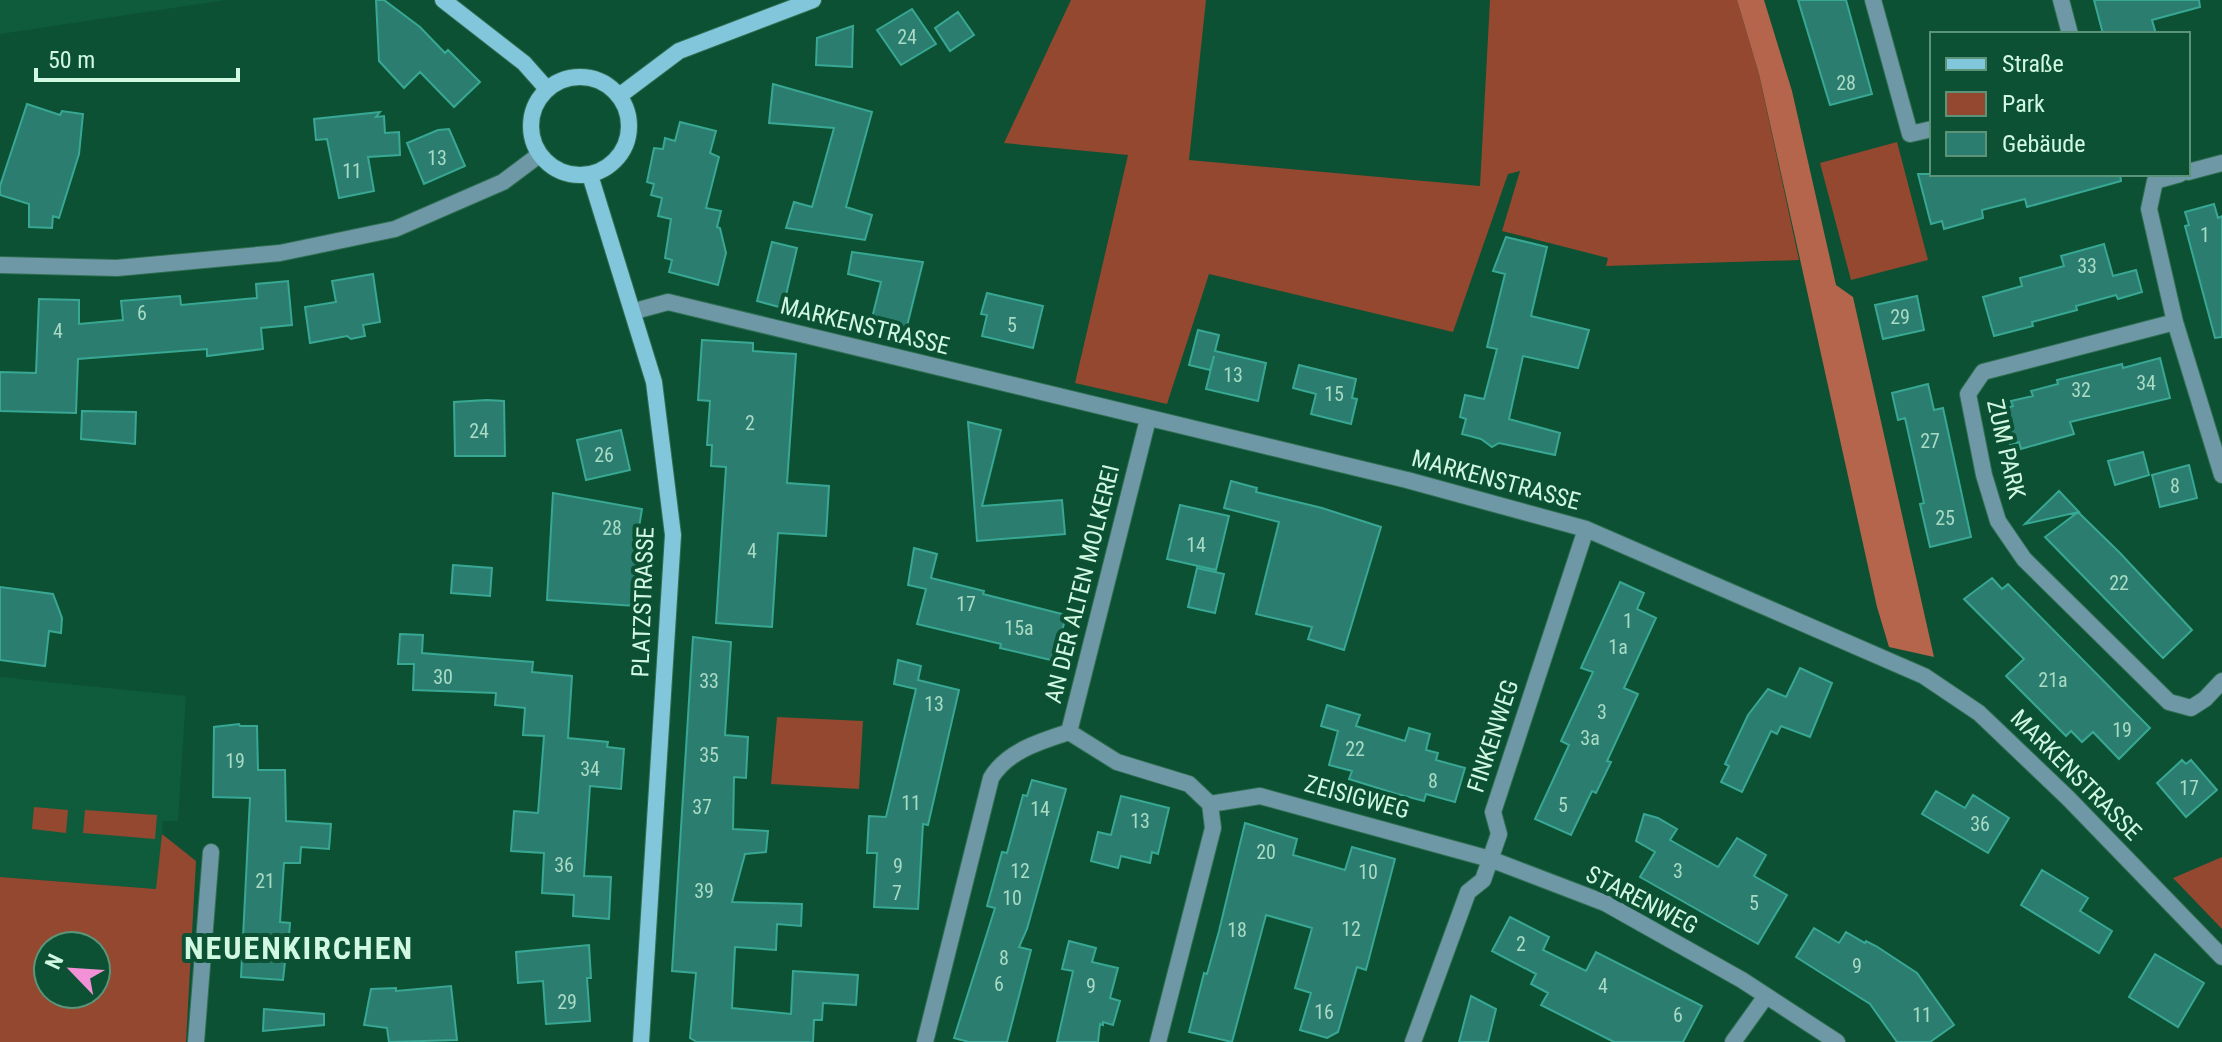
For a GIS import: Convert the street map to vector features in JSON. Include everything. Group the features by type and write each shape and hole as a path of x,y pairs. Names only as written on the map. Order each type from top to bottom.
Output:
{"street":[{"path":"443,0 524,63 547,89"},
{"path":"619,96 679,51 813,0"},
{"path":"1873,0 1910,134 1930,129"},
{"path":"2061,0 2069,32"},
{"path":"577,77 608,85 619,96 627,111 629,127 626,144 612,163 590,175 576,176 562,172 539,155 533,142 532,113 547,89 577,77"},
{"path":"0,265 117,268 280,253 395,229 503,182 539,155"},
{"path":"2190,171 2222,163"},
{"name":"PLATZSTRASSE","path":"590,175 635,311 654,382 673,535 641,1042"},
{"path":"2153,177 2149,209 2175,322 2222,475"},
{"name":"MARKENSTRASSE","path":"635,311 668,302 1407,480 1586,529 1924,676 1979,713 2068,798 2222,957"},
{"name":"ZUM PARK","path":"2175,322 1983,372 1968,394 1984,475 1998,521 2024,559 2169,702 2191,708 2205,699 2222,681"},
{"name":"AN DER ALTEN MOLKEREI","path":"925,1042 991,778 999,766 1035,743 1069,732 1148,419"},
{"name":"FINKENWEG","path":"1413,1042 1468,892 1483,880 1499,834 1493,812 1586,529"},
{"path":"1069,732 1117,762 1189,784 1210,804 1213,828 1158,1042"},
{"name":"ZEISIGWEG","path":"1210,804 1260,796 1490,859"},
{"path":"196,1042 211,852"},
{"name":"STARENWEG","path":"1490,859 1605,903 1766,996 1837,1042"},
{"path":"1733,1042 1766,996"}],"shaded area":[{"path":"0,0 226,0 0,34"},
{"path":"1737,0 1764,0 1792,91 1836,285 1853,297 1934,657 1889,647 1877,607 1759,74"},
{"path":"0,677 186,696 178,821 163,821 157,889 0,877"}],"green space":[{"path":"1071,0 1206,0 1189,160 1480,186 1490,0 1737,0 1759,74 1799,260 1606,266 1608,258 1502,231 1520,171 1508,174 1453,332 1209,274 1167,404 1075,383 1128,155 1004,143"},
{"path":"1897,142 1928,260 1851,280 1820,163"},
{"path":"777,717 863,721 859,789 771,784"},
{"path":"34,807 68,810 66,833 32,829"},
{"path":"85,810 157,815 155,839 83,833"},
{"path":"162,834 196,861 186,1042 0,1042 0,877 156,889"},
{"path":"2222,857 2222,929 2173,878"}],"building":[{"path":"376,0 384,0 420,27 480,82 454,107 420,72 404,88 379,61"},
{"path":"1798,0 1846,0 1872,94 1830,105"},
{"path":"2094,0 2199,0 2200,7 2152,20 2155,32 2102,32"},
{"path":"912,9 936,44 901,65 877,30"},
{"path":"958,12 974,35 950,51 935,28"},
{"path":"853,26 852,67 816,65 817,38"},
{"path":"773,84 872,112 846,207 872,215 865,240 786,228 794,202 812,207 834,128 769,123"},
{"path":"27,104 60,115 62,111 83,114 79,154 59,218 53,216 52,228 29,227 29,204 0,195 0,186"},
{"path":"380,112 376,117 384,116 385,133 399,132 400,155 368,157 374,191 339,198 327,139 316,140 314,119"},
{"path":"680,122 716,131 710,153 719,157 706,208 721,211 717,227 720,228 726,253 718,285 669,272 672,260 665,258 671,219 658,216 662,198 651,195 654,184 647,182 654,148 663,149 665,138 675,141"},
{"path":"449,129 465,166 424,184 407,143 438,130"},
{"path":"1918,174 2120,176 2121,181 2027,207 2025,199 1982,210 1983,218 1944,229 1942,221 1931,224"},
{"path":"2214,204 2218,218 2222,216 2222,337 2215,338 2185,226 2189,225 2185,212"},
{"path":"1506,237 1547,247 1531,316 1589,330 1578,368 1523,356 1509,419 1560,433 1555,455 1499,443 1492,447 1481,439 1462,434 1466,419 1460,417 1465,395 1484,399 1497,349 1487,347 1505,274 1493,271"},
{"path":"772,242 797,248 783,308 757,301"},
{"path":"2104,244 2113,276 2136,270 2142,292 2118,299 2116,295 2076,306 2077,310 1994,336 1983,297 2022,286 2020,278 2064,266 2061,256"},
{"path":"852,252 923,262 905,334 870,326 881,282 848,274"},
{"path":"373,274 380,322 363,325 365,336 310,343 305,307 336,302 332,281"},
{"path":"288,281 292,325 261,328 263,349 207,356 207,349 78,359 76,413 0,411 0,372 36,373 39,299 79,300 79,324 123,320 121,301 180,296 181,305 257,298 256,284"},
{"path":"987,293 1043,306 1033,348 982,336 987,315 981,314"},
{"path":"1917,296 1924,330 1883,339 1875,305"},
{"path":"1198,330 1219,335 1215,351 1266,363 1258,401 1206,389 1214,356 1210,370 1189,365"},
{"path":"702,340 753,343 753,351 796,354 787,483 829,486 826,536 778,533 772,627 716,623 726,467 711,466 712,445 707,445 710,401 698,400"},
{"path":"2160,358 2170,398 2070,422 2074,434 2021,449 2019,442 2010,445 2000,410 2013,406 2011,401 2033,396 2031,391 2058,384 2057,380"},
{"path":"1299,365 1356,379 1352,398 1357,399 1351,424 1311,414 1316,394 1293,388"},
{"path":"1928,384 1934,410 1943,408 1971,537 1930,547 1920,504 1924,503 1905,418 1898,420 1892,393"},
{"path":"504,401 505,456 455,456 454,402"},
{"path":"82,411 136,412 135,444 81,439"},
{"path":"968,422 1001,430 982,506 1062,500 1065,534 977,541"},
{"path":"621,430 630,470 586,480 577,440"},
{"path":"2143,452 2149,475 2115,485 2108,461"},
{"path":"2189,465 2197,498 2160,507 2152,475"},
{"path":"1231,481 1257,488 1256,492 1381,527 1344,650 1308,639 1312,627 1256,614 1279,522 1224,508"},
{"path":"2059,491 2079,512 2025,524"},
{"path":"553,493 642,509 635,551 639,551 635,606 547,600"},
{"path":"1180,505 1229,516 1216,570 1167,559"},
{"path":"2078,512 2192,630 2163,658 2045,537"},
{"path":"914,548 937,554 931,578 1066,615 1055,661 1000,648 1001,644 917,624 926,589 908,585"},
{"path":"453,565 492,568 490,596 451,593"},
{"path":"1197,568 1224,574 1215,613 1188,607"},
{"path":"1992,578 2002,589 2008,584 2150,728 2119,759 2093,732 2082,742 2071,731 2066,736 2006,676 2024,659 1964,599"},
{"path":"1620,582 1644,593 1637,609 1656,618 1624,688 1638,694 1607,761 1611,762 1596,793 1592,791 1571,835 1535,819 1569,745 1561,741 1593,672 1581,668"},
{"path":"0,587 53,594 62,618 61,633 49,631 45,666 0,660"},
{"path":"400,634 423,635 422,653 533,662 532,672 572,676 568,738 608,742 607,747 624,749 621,789 590,786 584,876 611,877 609,919 573,916 574,895 542,893 544,853 511,851 514,811 538,813 544,736 523,735 525,708 495,705 496,693 413,690 414,664 398,664"},
{"path":"693,637 731,642 725,735 748,737 746,778 734,777 733,829 768,831 766,852 745,854 732,902 802,904 801,926 777,924 776,950 735,947 732,1008 791,1014 793,971 858,975 856,1005 823,1003 822,1020 814,1020 813,1042 697,1042 690,1038 696,973 672,971"},
{"path":"898,660 921,666 918,680 959,690 928,825 923,824 918,909 874,907 877,853 867,853 869,816 886,817 916,689 894,684"},
{"path":"1800,668 1832,683 1810,737 1781,726 1777,734 1771,731 1742,792 1721,782 1729,766 1725,764 1748,715 1768,689 1786,697"},
{"path":"1327,705 1360,715 1356,726 1405,741 1409,728 1430,734 1426,750 1438,753 1436,760 1465,768 1455,802 1426,794 1424,801 1397,794 1349,779 1352,771 1329,765 1338,731 1321,726"},
{"path":"239,724 257,726 258,770 285,770 286,821 331,824 329,849 301,847 300,863 284,863 280,922 290,923 283,980 241,977 250,798 213,797 214,727"},
{"path":"2182,760 2186,764 2191,760 2217,790 2186,817 2157,783"},
{"path":"1032,780 1066,789 1027,929 1019,947 1031,950 1007,1042 969,1042 954,1038 995,908 987,906 1002,852 1007,853 1023,795 1027,796"},
{"path":"1936,791 1965,808 1973,795 2009,818 1988,853 1922,814"},
{"path":"1121,796 1169,808 1158,854 1152,852 1150,863 1121,856 1118,868 1091,861 1098,832 1111,835"},
{"path":"1644,814 1677,829 1670,840 1718,867 1737,838 1766,855 1754,876 1787,895 1758,944 1640,877 1655,852 1636,841"},
{"path":"1245,823 1297,839 1293,855 1345,870 1352,847 1395,859 1366,970 1357,967 1338,1032 1327,1038 1300,1030 1311,993 1295,988 1312,928 1266,915 1232,1042 1189,1032 1204,973 1207,974 1219,931"},
{"path":"2042,870 2088,898 2080,911 2112,931 2099,953 2021,905"},
{"path":"1510,917 1549,937 1543,950 1586,971 1596,952 1702,1006 1683,1042 1614,1042 1541,1005 1548,993 1531,984 1536,974 1492,951"},
{"path":"1814,928 1839,943 1846,932 1876,946 1917,973 1954,1025 1930,1042 1897,1042 1870,1004 1796,957"},
{"path":"1069,941 1096,948 1092,962 1118,968 1110,998 1120,1001 1113,1025 1100,1024 1098,1042 1057,1042 1073,971 1062,969"},
{"path":"589,945 591,978 587,978 590,1021 546,1024 543,981 518,983 516,952"},
{"path":"2155,954 2204,983 2178,1027 2129,997"},
{"path":"451,986 457,1040 389,1042 387,1028 364,1025 371,989 396,988 396,991"},
{"path":"1471,996 1496,1009 1488,1042 1459,1042"},
{"path":"264,1009 324,1014 324,1025 263,1031"}],"district":[{"name":"NEUENKIRCHEN","path":"299,948"}]}
